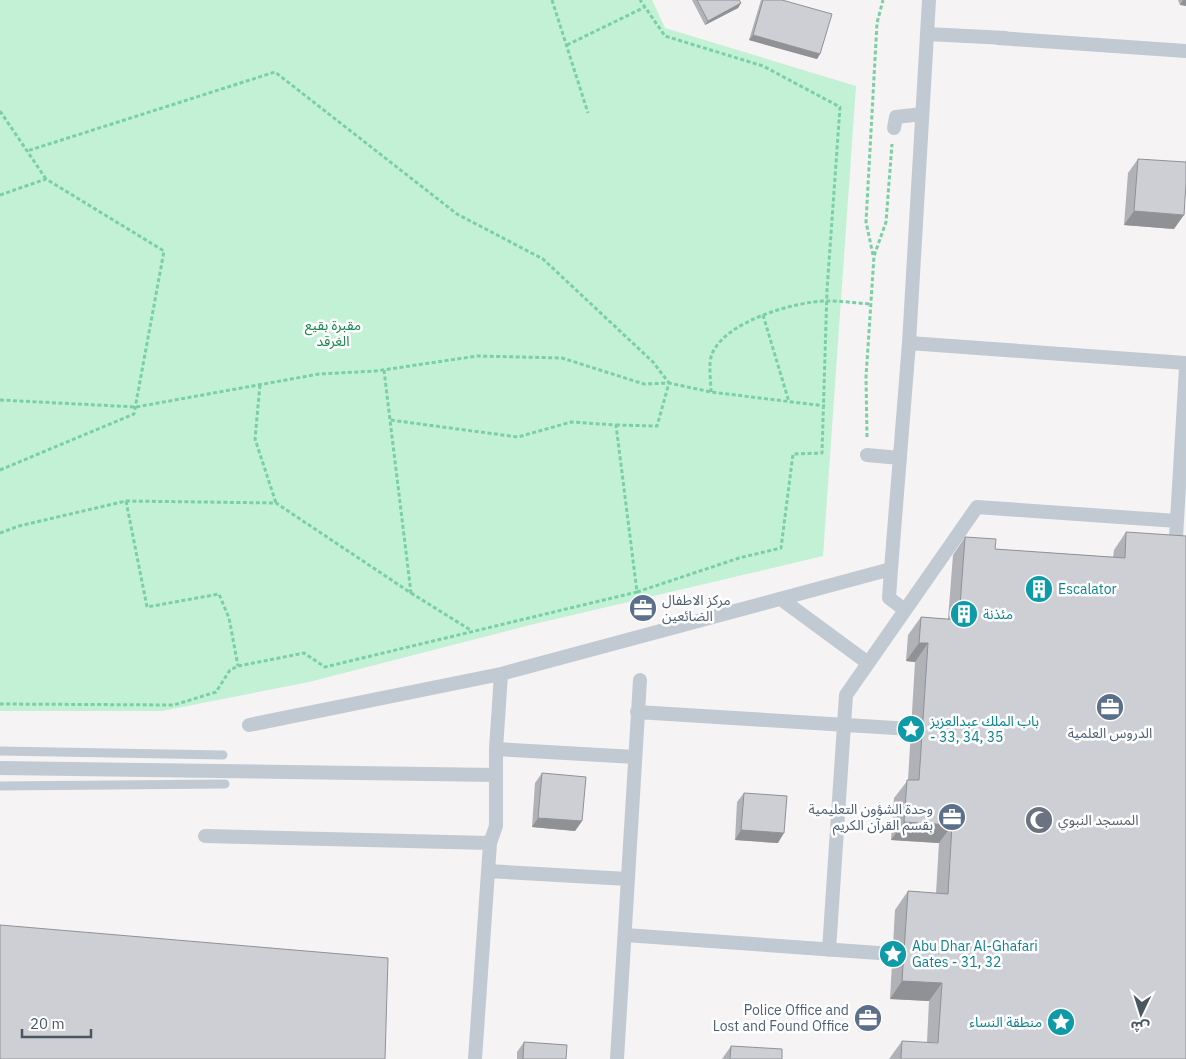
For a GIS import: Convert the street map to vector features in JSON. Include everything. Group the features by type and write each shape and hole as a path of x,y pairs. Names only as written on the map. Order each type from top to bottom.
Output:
{"street":[{"path":"905,610 889,598 909,343 929,0"},
{"path":"927,34 1186,51"},
{"path":"894,128 896,118 922,114"},
{"path":"909,343 1186,362"},
{"path":"1175,555 1186,368"},
{"path":"867,455 900,458"},
{"path":"829,950 846,695 977,507 1177,521"},
{"path":"249,725 501,674 891,569"},
{"path":"781,598 868,663"},
{"path":"475,1059 490,843 496,826 496,749 501,674"},
{"path":"617,1059 640,680"},
{"path":"637,712 911,729"},
{"path":"496,749 634,757"},
{"path":"0,768 496,775"},
{"path":"205,836 490,843"},
{"path":"488,871 628,879"},
{"path":"625,935 893,954"}],"lane":[{"path":"0,751 223,755"},
{"path":"0,786 225,784"}],"path":[{"path":"552,0 588,113"},
{"path":"0,704 174,705 216,692 230,670 238,666 304,653 326,667 637,592 739,558 781,548 792,454 822,453 827,301 840,107 763,66 665,36 640,0"},
{"path":"874,256 866,222 877,23 883,0"},
{"path":"567,45 645,7"},
{"path":"27,151 275,72 457,214 543,259 653,362 669,383"},
{"path":"0,110 46,179 164,251 134,414 0,470"},
{"path":"867,455 866,377 870,304 874,256 886,222 894,128"},
{"path":"0,195 46,179"},
{"path":"711,392 712,354 728,334 763,316 789,306 827,301 870,304"},
{"path":"763,316 789,402"},
{"path":"0,400 136,407 318,374 384,370 477,356 562,358 644,384 669,383 711,392 825,406"},
{"path":"384,370 411,593"},
{"path":"390,420 518,437 571,422 657,426 669,383"},
{"path":"260,384 256,439 276,504"},
{"path":"616,425 637,592"},
{"path":"126,501 147,607 218,594 229,618 238,666"},
{"path":"0,533 19,526 126,501 276,504 473,632"}],"green space":[{"name":"مقبرة بقيع الغرقد","path":"0,0 652,0 665,28 856,86 823,556 526,626 309,682 162,711 0,711"}],"building":[{"path":"697,0 739,0 741,3 708,21"},
{"path":"763,0 782,0 832,14 820,54 753,35"},
{"path":"1138,159 1186,162 1184,215 1134,211"},
{"name":"المسجد النبوي","path":"1126,532 1186,536 1186,1059 901,1059 902,1041 938,1043 942,983 902,981 908,891 948,894 952,825 904,822 907,780 919,780 928,643 919,643 921,617 959,620 965,537 996,539 995,549 1125,558"},
{"path":"542,773 586,777 582,821 538,818"},
{"path":"744,793 787,796 784,833 741,830"},
{"path":"0,925 388,958 385,1059 0,1059"},
{"path":"524,1042 567,1045 566,1059 523,1059"},
{"path":"731,1046 782,1049 782,1059 730,1059"}],"place":[{"name":"Escalator","path":"1039,589"},
{"name":"مركز الاطفال الضائعين","path":"643,608"},
{"name":"مئذنة","path":"964,614"},
{"name":"الدروس العلمية","path":"1110,707"},
{"name":"باب الملك عبدالعزيز - 33, 34, 35","path":"911,729"},
{"name":"وحدة الشؤون التعليمية بقسم القرآن الكريم","path":"952,817"},
{"name":"المسجد النبوي","path":"1039,820"},
{"name":"Abu Dhar Al-Ghafari Gates - 31, 32","path":"893,954"},
{"name":"Police Office and Lost and Found Office","path":"868,1018"},
{"name":"منطقة النساء","path":"1061,1022"}]}
